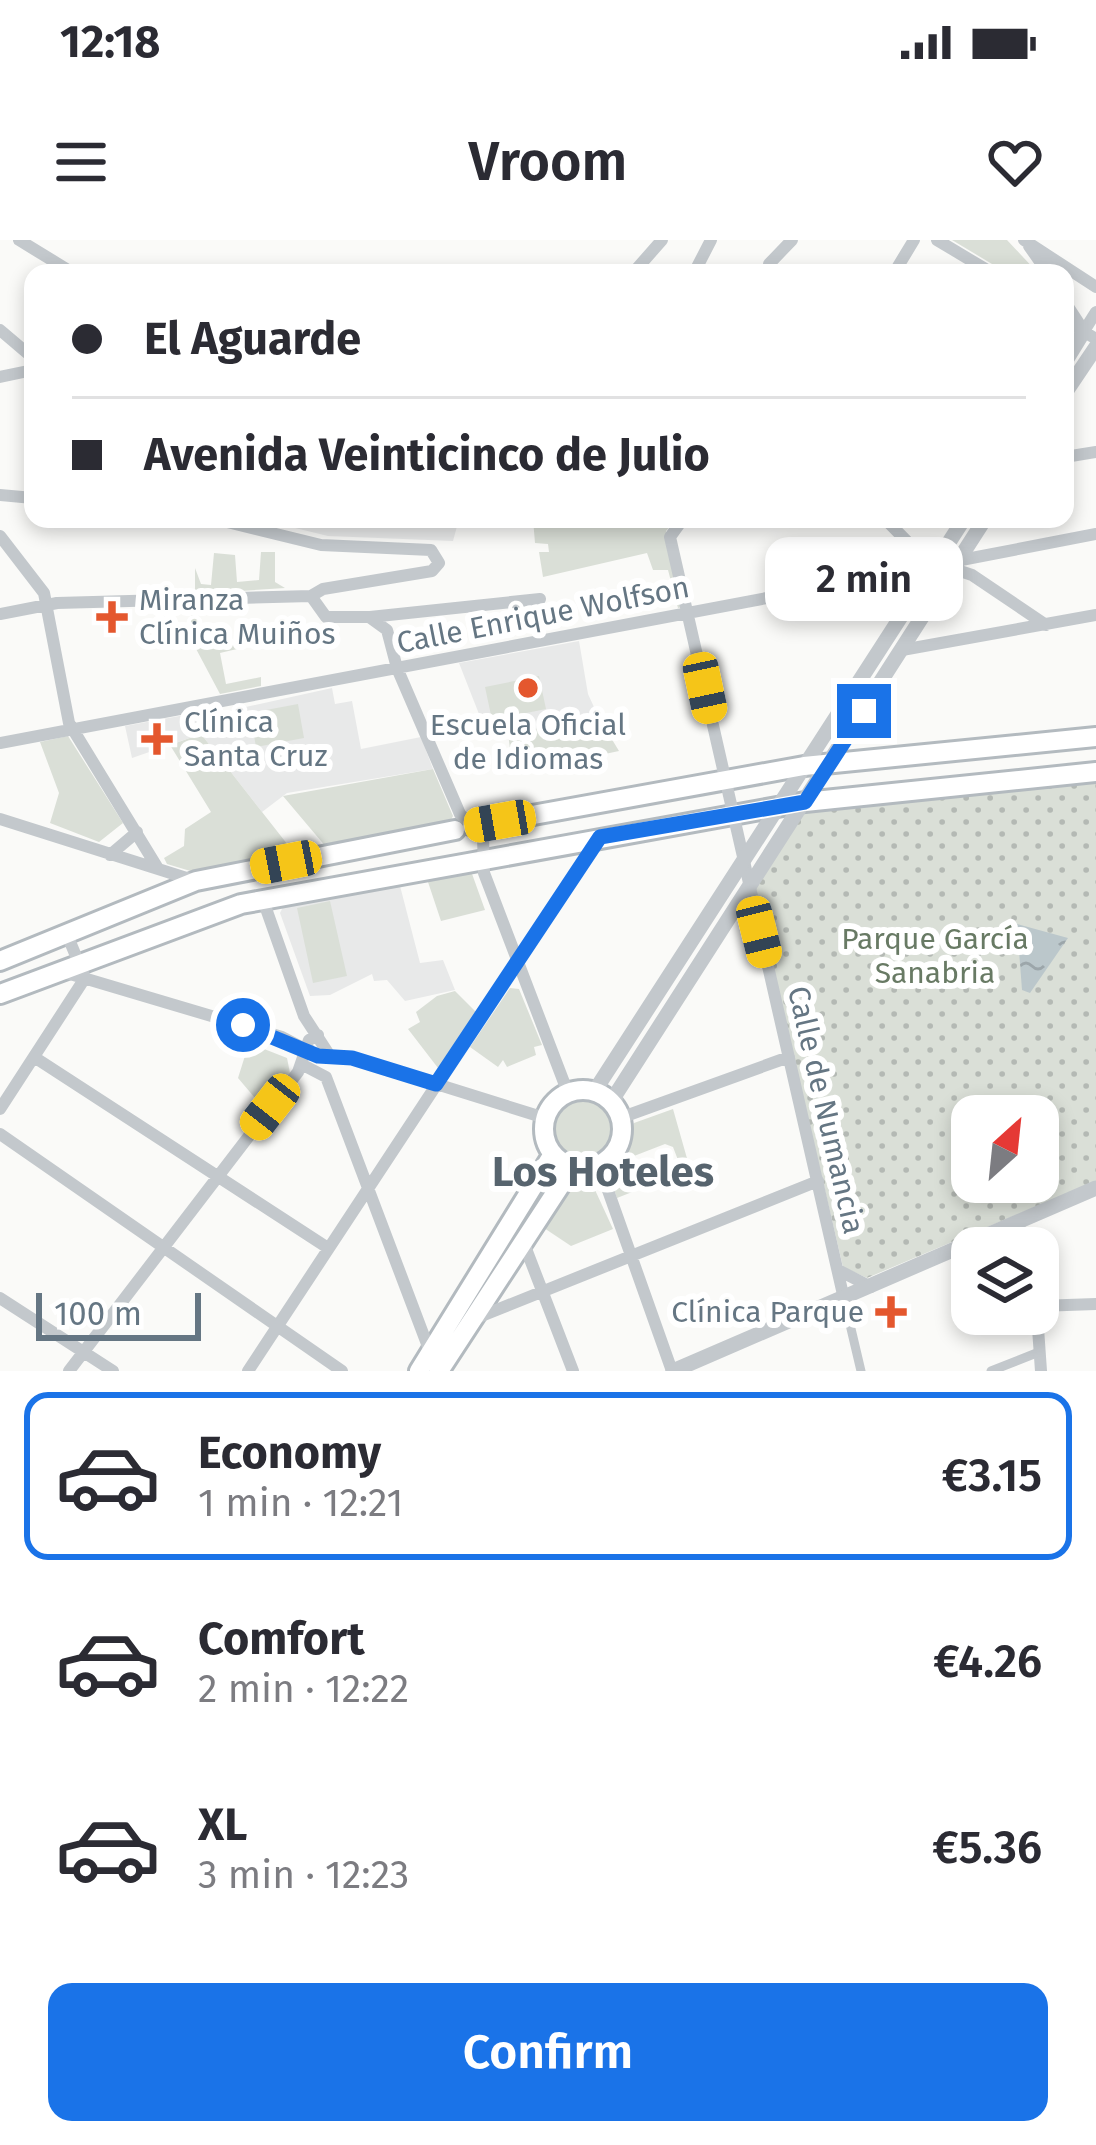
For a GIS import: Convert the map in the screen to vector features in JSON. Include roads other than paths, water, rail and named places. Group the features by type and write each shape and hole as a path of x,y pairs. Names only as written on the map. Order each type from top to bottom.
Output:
{"main road":[{"path":"0,990 12,974 0,961 196,880 804,766 1096,737"},
{"path":"0,990 57,971 82,971 200,916 262,901 805,802 1096,772"},
{"path":"722,780 727,815"},
{"path":"435,1362 553,1154 545,1118 568,1093 594,1092 617,1112 619,1144 599,1165 573,1166 553,1154"},
{"path":"419,1371 435,1362 472,1320 573,1166"}],"street":[{"path":"19,240 58,264"},
{"path":"769,264 792,240"},
{"path":"937,240 977,264"},
{"path":"1024,240 1047,264"},
{"path":"1074,378 1092,347 1096,312"},
{"path":"1074,317 1092,347"},
{"path":"0,330 24,350"},
{"path":"0,614 48,605 311,596 395,575 433,571 440,558 431,550 321,545 252,528"},
{"path":"676,528 670,537 722,780"},
{"path":"894,528 934,566 972,575 1046,626"},
{"path":"594,1092 958,528"},
{"path":"617,1112 749,890 979,528"},
{"name":"Calle Enrique Wolfson","path":"2,743 934,566 953,570 1096,534"},
{"path":"0,536 37,578 48,605 73,730 157,867"},
{"path":"311,596 326,617 369,617 540,599"},
{"path":"390,615 387,630 397,668 464,828 485,841 483,859 568,1093"},
{"path":"902,650 1096,615"},
{"path":"369,617 387,630"},
{"path":"0,723 2,743"},
{"name":"Calle de Numancia","path":"727,815 744,861 861,1371"},
{"path":"0,818 196,880"},
{"path":"110,855 137,832"},
{"path":"248,1371 600,837"},
{"path":"140,865 158,880 158,896"},
{"path":"262,901 313,1031 330,1056 326,1077"},
{"path":"66,932 82,971 291,1041 326,1077 435,1362"},
{"path":"0,1109 82,971"},
{"path":"291,1041 313,1031"},
{"path":"70,1371 304,1057 313,1031"},
{"path":"304,1057 330,1056 545,1118"},
{"path":"34,1057 328,1248"},
{"path":"617,1112 789,1057"},
{"path":"0,1134 342,1371"},
{"path":"599,1165 672,1371 951,1251"},
{"path":"472,1320 818,1181"},
{"path":"1006,1227 1096,1188"},
{"path":"1037,1227 1041,1212"},
{"path":"523,1241 573,1371"},
{"name":"Calle de Numancia","path":"838,1270 871,1287"},
{"path":"0,1298 113,1371"},
{"path":"1059,1308 1096,1304"},
{"path":"1038,1335 1040,1371"},
{"path":"992,1371 1039,1352"}],"water":[{"path":"1017,924 1068,938 1030,993 1022,990"}],"place":[{"name":"Miranza Clínica Muiños","path":"112,617"},
{"name":"Escuela Oficial de Idiomas","path":"528,688"},
{"name":"Clínica Santa Cruz","path":"157,739"},
{"name":"Clínica Parque","path":"891,1312"}],"district":[{"name":"Los Hoteles","path":"603,1172"}],"park label":[{"name":"Parque García Sanabria","path":"935,956"}]}
